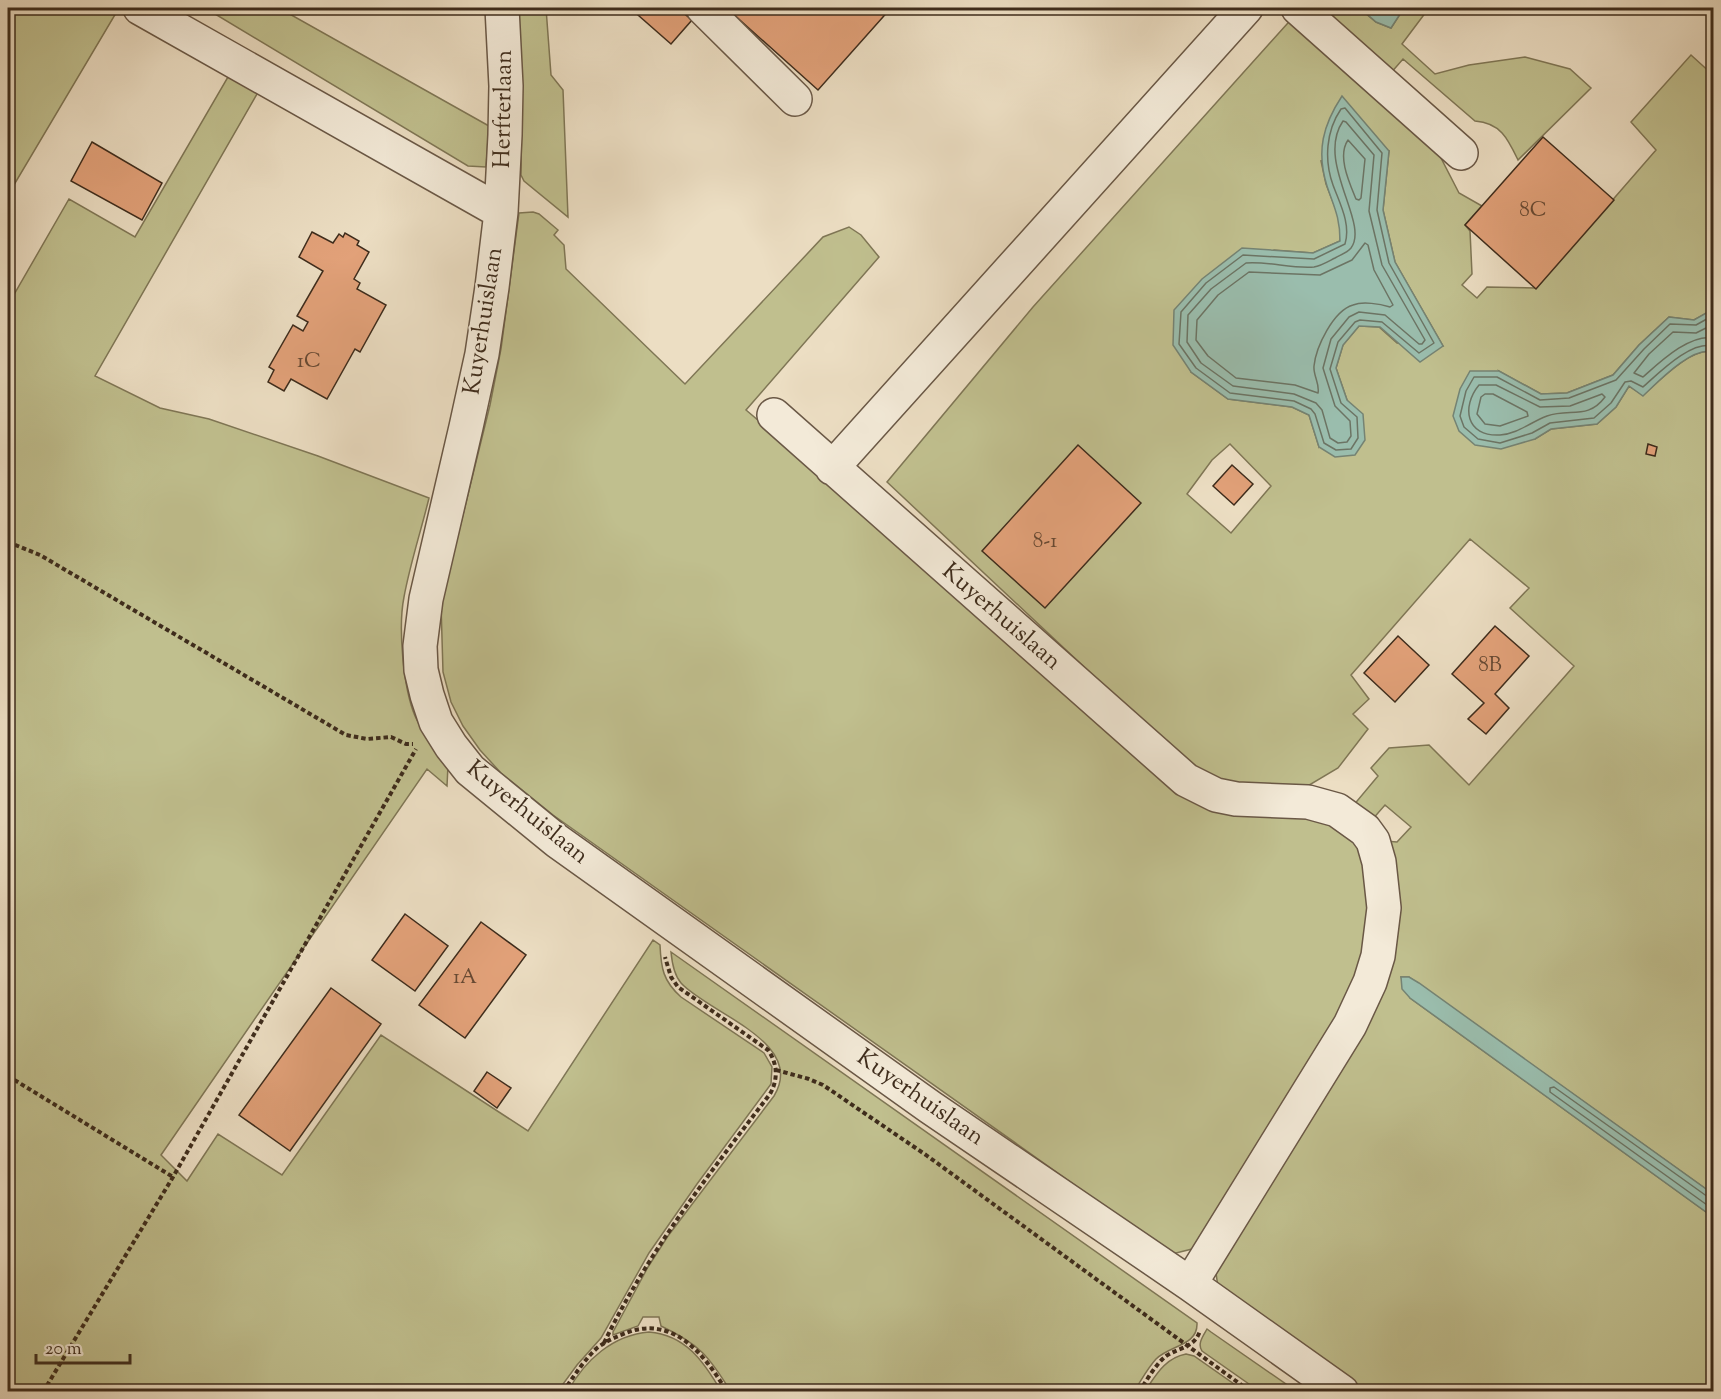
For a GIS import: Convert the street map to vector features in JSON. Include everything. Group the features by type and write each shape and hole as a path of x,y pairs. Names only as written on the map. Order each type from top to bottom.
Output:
{"street":[{"path":"140,8 501,212"},
{"name":"Herfterlaan","path":"501,212 506,86 502,8"},
{"path":"703,8 795,99"},
{"path":"832,468 1246,8"},
{"path":"1298,8 1461,153"},
{"name":"Kuyerhuislaan","path":"501,212 482,354 426,599 420,646 422,670 436,722 451,746 470,770 557,841 930,1107 1190,1284 1341,1392"},
{"name":"Kuyerhuislaan","path":"774,415 1186,780 1216,795 1236,799 1308,802 1336,810 1365,830 1373,841 1379,862 1384,908 1378,956 1362,1002 1190,1284"}],"path":[{"path":"8,542 40,555 346,735 367,739 391,737 406,744 419,743 172,1177 43,1392"},
{"path":"604,1343 664,1237 770,1095 775,1083 774,1059 763,1045 692,998 675,983 666,963 664,950 671,922"},
{"path":"776,1070 823,1085 926,1155 1251,1392"},
{"path":"8,1076 172,1177"},
{"path":"563,1392 589,1356 604,1343 634,1330 653,1328 677,1335 705,1358 726,1392"},
{"path":"1139,1392 1166,1356 1188,1346"}],"shaded area":[{"path":"8,8 119,8 8,195"},
{"path":"205,8 279,8 489,126 486,167 468,166"},
{"path":"518,8 546,8 551,75 563,90 568,217 524,181 521,175 522,84"},
{"path":"1315,8 1359,8 1376,22 1391,28 1404,8 1429,8 1402,44 1435,74 1469,65 1525,57 1570,69 1591,88 1518,160 1507,139 1497,129 1484,122 1475,121 1403,59 1390,74"},
{"path":"1296,14 1426,129 1459,193 1482,206 1465,225 1470,231 1472,274 1462,285 1477,298 1487,287 1536,288 1656,150 1631,122 1691,55 1713,75 1714,261 1709,278 1709,312 1694,320 1669,317 1639,345 1613,375 1567,393 1541,394 1499,371 1535,439 1551,429 1597,424 1616,407 1629,386 1643,395 1666,374 1695,354 1713,352 1713,1194 1409,977 1401,977 1410,998 1713,1217 1713,1391 1365,1391 1218,1287 1216,1273 1219,1261 1365,1024 1385,841 1397,842 1411,827 1385,805 1371,821 1352,807 1378,776 1371,768 1389,748 1429,745 1469,785 1574,666 1510,608 1529,588 1470,539 1351,675 1369,699 1353,714 1368,729 1338,768 1306,787 1226,784 1196,772 887,482 1033,307","holes":["1389,151 1383,210 1395,262 1443,346 1397,343 1379,327 1359,326 1343,345 1336,368 1347,400 1319,447 1309,415 1292,407 1228,399 1191,372 1274,250 1313,253 1340,241 1340,220 1326,184 1321,161","1230,444 1271,486 1231,533 1187,494 1212,460"]},
{"path":"232,70 261,87 95,376 160,408 209,419 318,456 429,498 404,597 402,640 407,689 411,704 422,729 448,765 447,786 427,769 161,1155 187,1181 218,1134 282,1175 381,1035 528,1131 653,940 660,945 664,974 670,985 681,997 764,1053 772,1067 771,1084 649,1253 601,1338 558,1391 8,1392 8,305 69,199 135,237"},
{"path":"519,213 539,214 558,230 554,235 564,245 566,269 685,384 823,237 849,227 861,235 879,257 746,410 1172,782 1328,818 1361,845 1369,890 1365,948 1349,997 1196,1248 1172,1254 553,815 501,773 480,750 463,726 451,702 443,672 441,604 490,405 501,349"},
{"path":"671,952 1197,1323 1193,1336 1156,1359 1134,1391 731,1392 702,1352 685,1339 661,1326 659,1317 643,1317 638,1326 613,1335 648,1267 668,1236 774,1096 781,1077 777,1060 766,1044 750,1030 681,983 675,973"},
{"path":"1207,1329 1296,1391 1259,1391 1202,1351 1200,1343"},
{"path":"649,1332 662,1334 684,1344 701,1360 721,1391 568,1391 583,1369 601,1351 624,1338"},
{"path":"1186,1354 1194,1356 1244,1391 1145,1391 1167,1363"}],"water":[{"path":"1360,8 1404,8 1391,28 1376,22"},
{"path":"1342,96 1389,151 1383,210 1395,262 1443,346 1420,362 1380,327 1359,326 1343,345 1336,368 1347,400 1363,414 1365,440 1355,455 1335,457 1319,447 1309,415 1292,407 1228,399 1191,372 1173,345 1174,310 1202,279 1242,248 1313,253 1340,241 1338,219 1324,173 1322,150 1330,117"},
{"path":"1713,261 1713,352 1695,354 1666,374 1643,396 1629,386 1616,407 1597,424 1551,429 1535,439 1501,449 1475,445 1459,431 1453,416 1460,389 1470,371 1499,371 1541,394 1567,393 1613,375 1639,345 1669,317 1694,320 1708,312 1709,278"},
{"path":"1401,977 1409,977 1419,983 1713,1194 1713,1217 1410,998 1402,989"}],"building":[{"path":"630,8 677,8 692,20 671,44"},
{"path":"737,8 891,8 818,90 732,13"},
{"path":"1543,137 1614,200 1536,289 1465,225"},
{"path":"92,142 162,183 142,220 71,181"},
{"path":"312,232 333,243 339,234 343,237 345,233 359,241 357,245 369,252 354,279 360,283 357,289 386,305 360,352 355,349 327,399 291,379 284,391 268,382 274,370 269,367 293,325 303,331 308,322 297,316 323,271 299,257"},
{"path":"1648,444 1657,447 1655,456 1646,454"},
{"path":"1078,445 1141,503 1045,608 982,551"},
{"path":"1232,465 1253,484 1234,505 1213,486"},
{"path":"1495,626 1529,656 1495,694 1509,708 1486,734 1468,719 1484,703 1452,674"},
{"path":"1398,636 1429,665 1395,702 1364,673"},
{"path":"405,914 448,946 415,991 372,960"},
{"path":"481,922 526,955 465,1038 419,1005"},
{"path":"331,988 381,1024 290,1151 239,1115"},
{"path":"487,1072 511,1088 497,1108 474,1091"}]}
